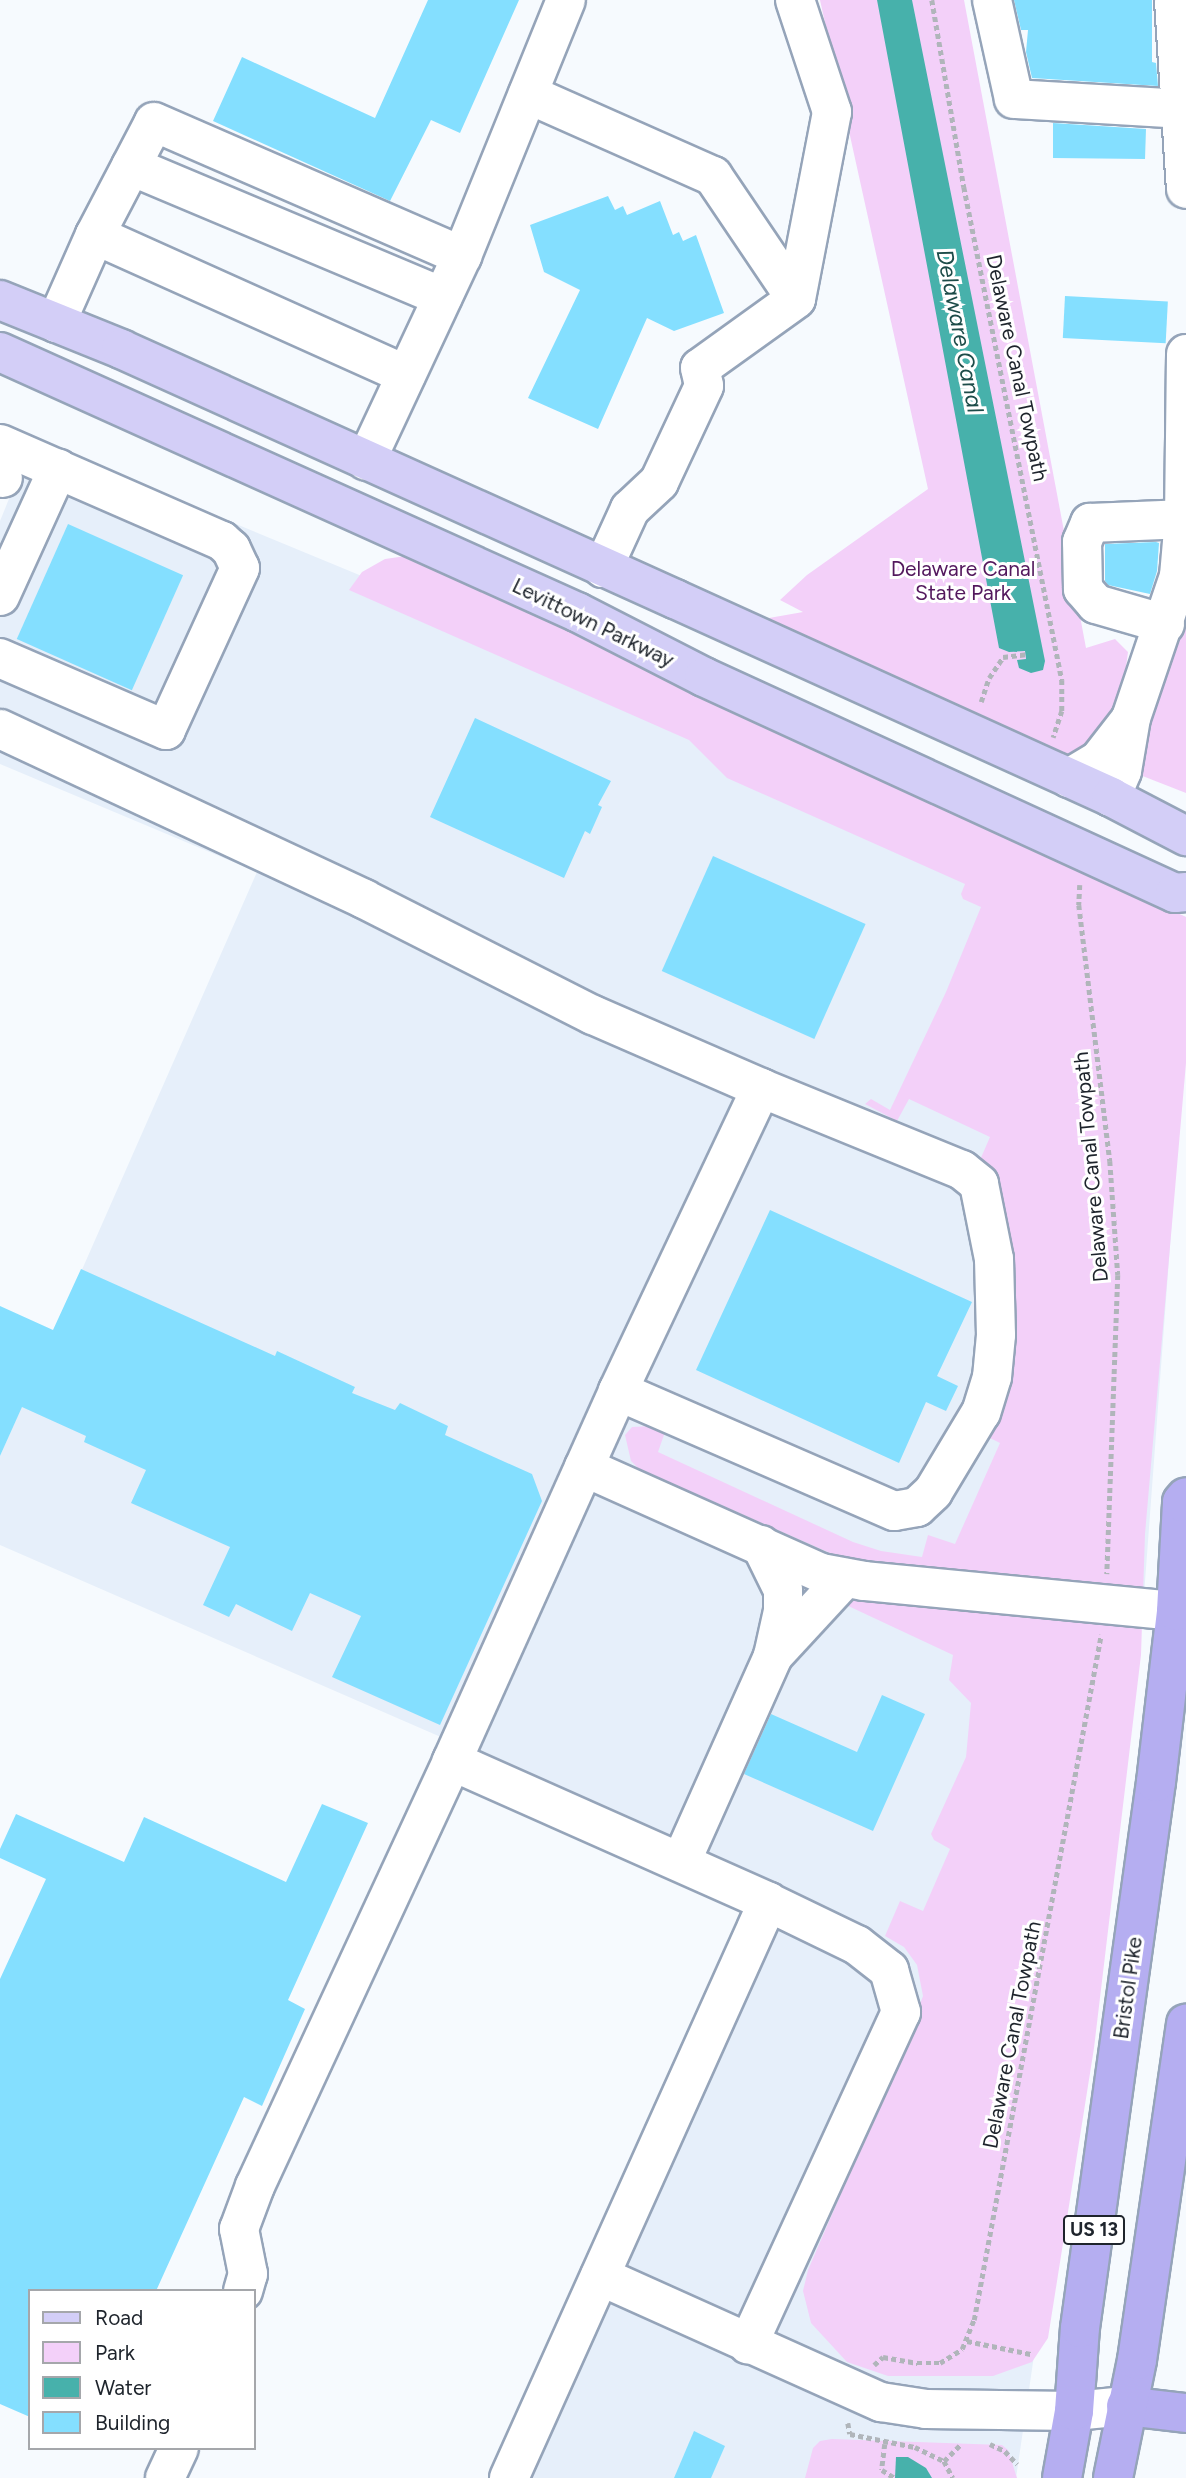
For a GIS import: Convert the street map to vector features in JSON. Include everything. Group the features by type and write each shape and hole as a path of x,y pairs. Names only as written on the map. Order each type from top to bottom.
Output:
{"highway":[{"name":"Bristol Pike","path":"1062,2478 1074,2411 1079,2338 1143,1882 1176,1611 1182,1502 1186,1497"},
{"name":"US 13","path":"1113,2478 1137,2360 1186,2024"},
{"path":"1126,2406 1186,2413"}],"main road":[{"path":"0,300 366,461 1069,778 1186,836"},
{"name":"Levittown Parkway","path":"0,352 576,612 704,677 1163,888 1175,893 1186,892"}],"lane":[{"path":"366,461 462,256 566,0"},
{"path":"603,568 630,509 659,482 704,386 700,368 796,299 832,112 795,0"},
{"path":"992,0 1014,99 1182,109"},
{"path":"1174,0 1186,189"},
{"path":"528,94 713,176 796,299"},
{"path":"56,323 95,235 154,122 462,256"},
{"path":"131,166 443,298"},
{"path":"95,235 406,375"},
{"path":"1111,797 1122,771 1131,718 1183,580 1186,354"},
{"path":"0,658 166,730 239,575 237,560 222,541 58,468 1,466"},
{"path":"0,596 58,468"},
{"path":"1165,624 1096,604 1083,589 1082,542 1090,523 1185,519"},
{"path":"1069,778 1099,760 1131,718"},
{"path":"0,729 344,890 569,1003 761,1088 962,1170 979,1184 994,1259 996,1335 992,1377 981,1412 933,1492 916,1507 894,1511 618,1391"},
{"path":"244,2289 248,2274 239,2228 255,2186 452,1761 618,1391 761,1088"},
{"path":"584,1467 821,1573 845,1578 1176,1611"},
{"path":"681,1862 773,1656 783,1611 783,1590 761,1545"},
{"path":"773,1656 845,1578"},
{"path":"452,1761 768,1902 857,1945 889,1970 901,2012 748,2344"},
{"path":"509,2478 768,1902"},
{"path":"600,2276 841,2386 903,2407 1074,2411 1126,2406"},
{"path":"165,2478 178,2450"}],"path":[{"name":"Delaware Canal Towpath","path":"932,0 964,187 1062,680 1062,711 1052,741"},
{"path":"979,706 989,678 1003,657 1026,654"},
{"name":"Delaware Canal Towpath","path":"1081,884 1079,905 1110,1161 1118,1275 1107,1574"},
{"name":"Delaware Canal Towpath","path":"967,2341 977,2306 1102,1627"},
{"path":"872,2368 883,2357 917,2363 940,2363 961,2349 967,2341 1031,2354"},
{"path":"848,2416 850,2434 885,2444 915,2447 944,2461 953,2478"},
{"path":"944,2461 964,2441 974,2441"},
{"path":"985,2441 1004,2451 1017,2464"},
{"path":"885,2444 882,2470 895,2478"}],"shaded area":[{"path":"33,440 1186,917 1186,1031 1142,1622 1016,2478 522,2478 776,1894 450,1741 0,1545 0,1456 257,872 0,764 0,521"}],"green space":[{"name":"Delaware Canal State Park","path":"820,0 964,0 1086,648 1115,639 1128,652 1102,747 1065,763 757,620 803,612 780,600 807,575 928,489"},
{"path":"406,556 421,559 985,826 1186,917 1186,1063 1145,1534 1141,1655 1094,2048 1048,2338 1032,2362 993,2376 888,2376 847,2362 811,2323 803,2291 808,2270 900,2057 923,1996 917,1965 904,1947 885,1936 900,1901 923,1911 950,1849 934,1840 931,1834 966,1757 971,1703 949,1680 953,1655 844,1604 848,1561 639,1469 631,1461 625,1435 632,1427 653,1426 665,1432 658,1452 853,1542 881,1551 922,1557 928,1535 955,1544 1000,1443 982,1434 1012,1289 996,1171 980,1160 990,1137 909,1099 897,1121 865,1104 871,1099 890,1110 946,992 981,907 963,899 961,894 965,884 727,778 689,740 349,590 362,572 385,559"},
{"path":"1186,618 1186,793 1140,775 1134,767"},
{"path":"832,2439 1002,2445 1008,2450 1017,2478 805,2478 813,2448 820,2441"}],"water":[{"name":"Delaware Canal","path":"877,0 912,0 1045,661 1043,670 1031,673 1019,668 1017,660 1026,659 1025,651 1009,652 999,648"},
{"path":"896,2457 908,2457 926,2468 932,2478 895,2478"}],"building":[{"path":"428,0 519,0 460,133 431,120 390,201 213,121 242,57 375,118"},
{"path":"1014,0 1152,0 1152,62 1156,63 1158,86 1032,78 1026,52 1028,30 1021,30"},
{"path":"1053,123 1146,129 1145,159 1053,158"},
{"path":"608,196 615,210 623,206 627,215 660,201 673,235 679,232 683,241 696,235 724,313 674,331 647,318 598,429 528,398 580,290 544,272 530,225"},
{"path":"1065,296 1168,301 1166,343 1063,338"},
{"path":"68,524 183,575 132,690 17,639"},
{"path":"1159,543 1157,571 1150,594 1108,585 1105,581 1105,544"},
{"path":"475,718 611,781 598,805 602,807 590,834 585,831 564,878 430,817"},
{"path":"713,856 866,924 814,1039 662,971"},
{"path":"770,1210 972,1302 937,1376 958,1386 946,1411 926,1402 899,1463 696,1370"},
{"path":"81,1269 275,1356 277,1351 355,1387 352,1393 395,1410 400,1403 448,1426 445,1435 532,1474 542,1501 440,1725 332,1677 361,1616 310,1593 292,1631 236,1604 229,1617 203,1605 230,1547 131,1503 146,1470 84,1442 86,1436 22,1407 0,1456 0,1306 53,1330"},
{"path":"882,1695 925,1714 873,1831 744,1774 771,1714 857,1752"},
{"path":"322,1804 368,1823 288,2000 305,2009 262,2106 244,2097 157,2289 28,2289 28,2416 0,2404 0,1979 46,1879 0,1858 0,1849 16,1814 124,1862 144,1817 286,1882"},
{"path":"694,2431 725,2446 711,2478 674,2478"}]}
